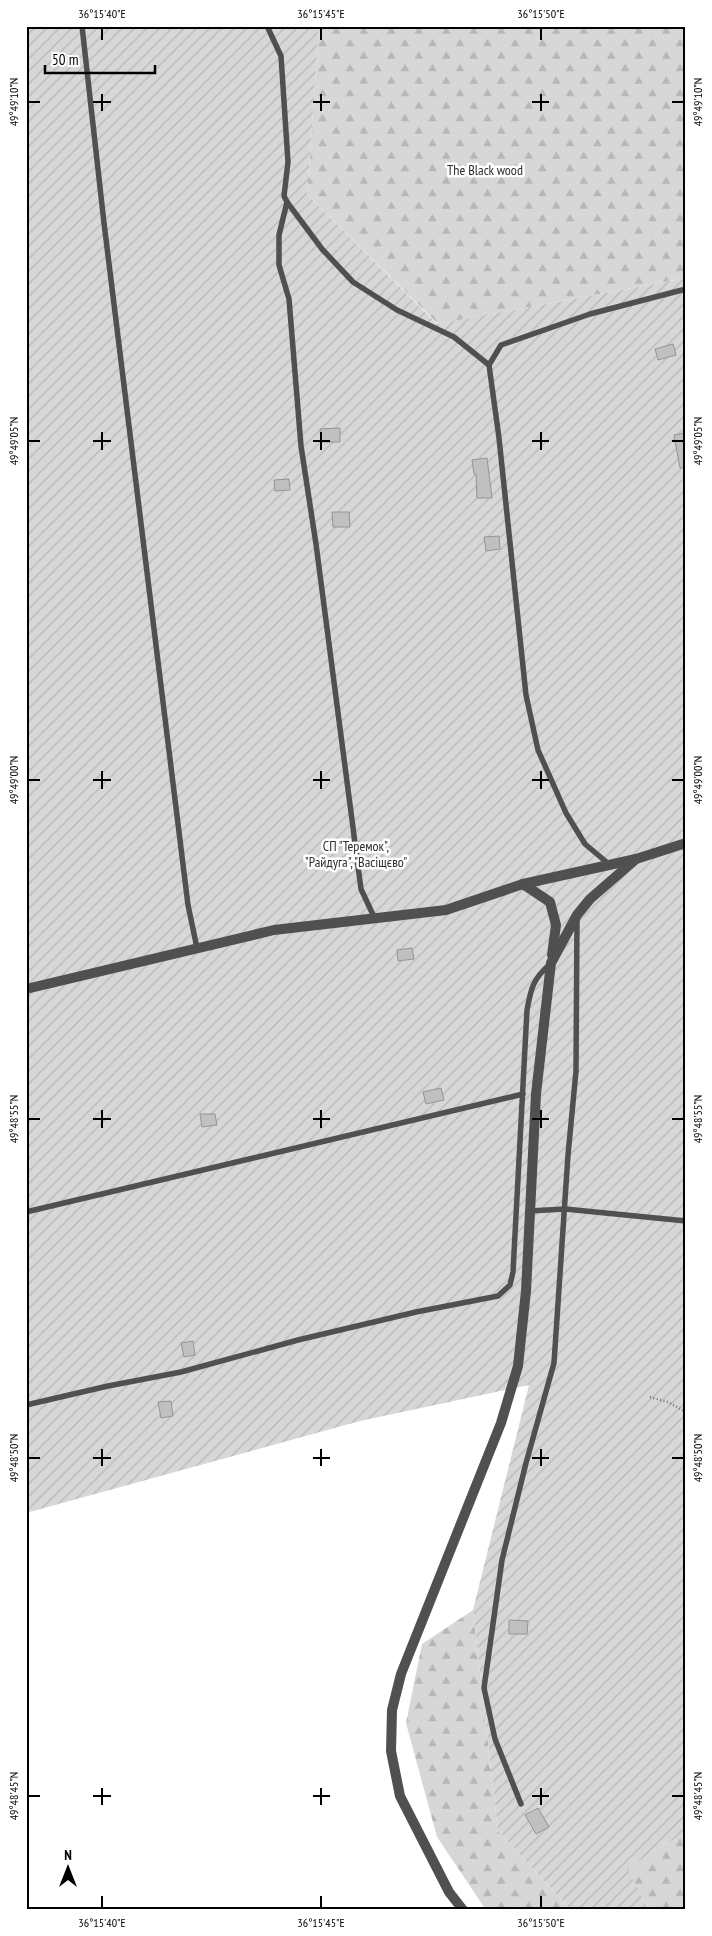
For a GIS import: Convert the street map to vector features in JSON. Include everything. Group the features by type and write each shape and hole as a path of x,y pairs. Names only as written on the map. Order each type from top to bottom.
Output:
{"street":[{"path":"26,989 274,930 446,910 523,884 636,859 686,843"},
{"path":"551,963 577,915 590,899 636,859"},
{"path":"463,1910 449,1892 400,1796 391,1751 392,1710 401,1674 501,1424 518,1366 526,1291 536,1094 556,924 550,902 523,884"}],"lane":[{"path":"82,26 105,233 188,905 197,948"},
{"path":"267,26 281,56 288,162 284,196 287,202 322,249 353,282 397,310 454,337 488,365"},
{"path":"287,202 279,235 279,265 288,299 301,446 316,544 361,889 375,919"},
{"path":"611,865 584,844 566,813 538,750 526,695 499,438 488,365 501,345 590,314 686,290"},
{"path":"521,1804 495,1739 484,1688 502,1560 526,1463 554,1363 576,1071 577,915"},
{"path":"26,1405 108,1386 181,1372 298,1340 416,1312 498,1296 510,1285 513,1272 527,1010 532,986 539,974 551,963"},
{"path":"26,1212 523,1094"},
{"path":"529,1212 565,1209 686,1221"}],"path":[{"path":"650,1397 668,1402 686,1412"}],"green space":[{"name":"СП \"Теремок\", \"Райдуга\", \"Васіщєво\"","path":"26,26 319,26 307,194 437,324 686,278 686,1832 627,1868 649,1910 571,1910 498,1831 473,1610 529,1385 360,1421 26,1513"},
{"name":"The Black wood","path":"319,26 686,26 686,278 438,324 307,194"},
{"path":"473,1610 498,1831 571,1910 486,1910 437,1837 406,1723 422,1644"},
{"path":"686,1832 686,1910 649,1910 626,1868"}],"building":[{"path":"673,344 676,355 658,360 655,349"},
{"path":"340,428 340,442 321,442 320,429"},
{"path":"686,433 686,467 680,468 674,435"},
{"path":"487,458 492,498 477,498 476,474 474,474 472,460"},
{"path":"289,479 290,490 275,491 274,480"},
{"path":"332,512 349,512 350,527 333,527"},
{"path":"499,536 500,549 486,551 484,537"},
{"path":"412,948 414,959 398,961 397,950"},
{"path":"441,1088 444,1100 426,1104 423,1092"},
{"path":"200,1114 215,1114 217,1125 202,1127"},
{"path":"193,1341 195,1355 184,1357 181,1343"},
{"path":"171,1401 173,1416 161,1418 158,1402"},
{"path":"509,1620 528,1621 527,1634 509,1634"},
{"path":"538,1808 549,1827 536,1834 525,1815"}]}
